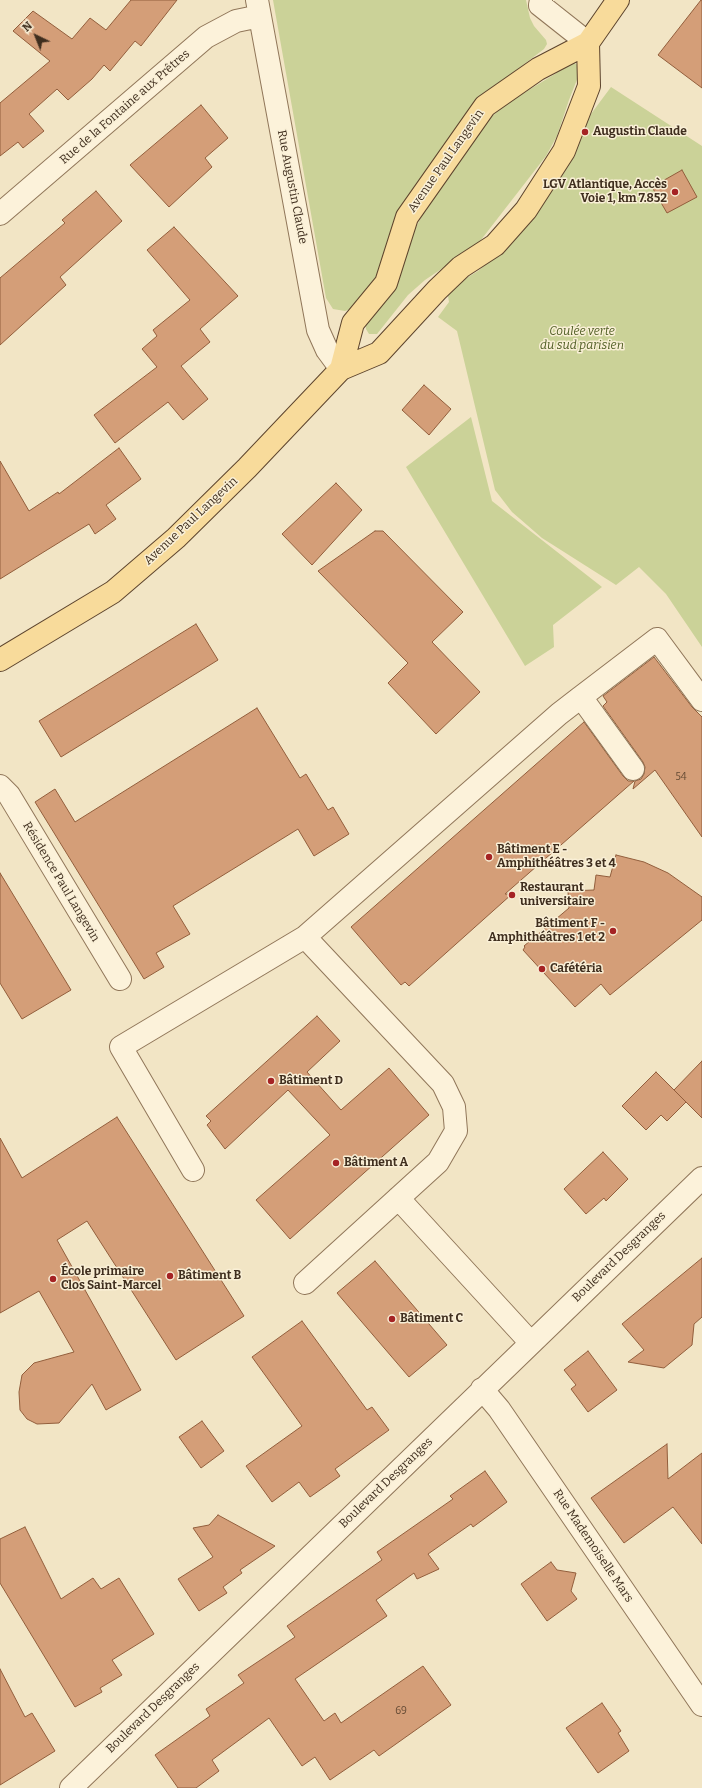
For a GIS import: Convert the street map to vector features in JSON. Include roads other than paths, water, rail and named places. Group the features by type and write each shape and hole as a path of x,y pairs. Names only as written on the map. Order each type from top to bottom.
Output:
{"main road":[{"name":"Avenue Paul Langevin","path":"341,369 353,323 386,283 407,217 485,106 538,69 588,44 618,0"},
{"name":"Avenue Paul Langevin","path":"0,660 113,592 176,538 247,468 341,369 378,353 437,290 461,267 494,245 526,210 564,151 589,86 588,44"}],"street":[{"path":"541,0 540,5 588,44"},
{"name":"Rue de la Fontaine aux Prêtres","path":"0,214 206,37 259,8"},
{"name":"Rue Augustin Claude","path":"259,8 318,330 327,350 341,369"},
{"path":"194,1170 121,1047 305,937 559,714 657,639 702,700"},
{"path":"581,697 633,769"},
{"name":"Résidence Paul Langevin","path":"0,786 9,795 120,979"},
{"path":"305,937 443,1084 454,1107 456,1131 438,1162 305,1283"},
{"name":"Boulevard Desgranges","path":"71,1788 482,1389 702,1178"},
{"path":"398,1198 531,1342"},
{"name":"Rue Mademoiselle Mars","path":"482,1389 499,1409 702,1704"}],"place":[{"name":"Augustin Claude","path":"585,132"},
{"name":"LGV Atlantique, Accès Voie 1, km 7.852","path":"675,192"},
{"name":"Bâtiment E - Amphithéâtres 3 et 4","path":"489,857"},
{"name":"Restaurant universitaire","path":"512,895"},
{"name":"Bâtiment F - Amphithéâtres 1 et 2","path":"613,931"},
{"name":"Cafétéria","path":"542,969"},
{"name":"Bâtiment D","path":"271,1081"},
{"name":"Bâtiment A","path":"336,1163"},
{"name":"Bâtiment B","path":"170,1276"},
{"name":"École primaire Clos Saint-Marcel","path":"53,1279"},
{"name":"Bâtiment C","path":"392,1319"}],"park label":[{"name":"Coulée verte du sud parisien","path":"582,339"}]}
